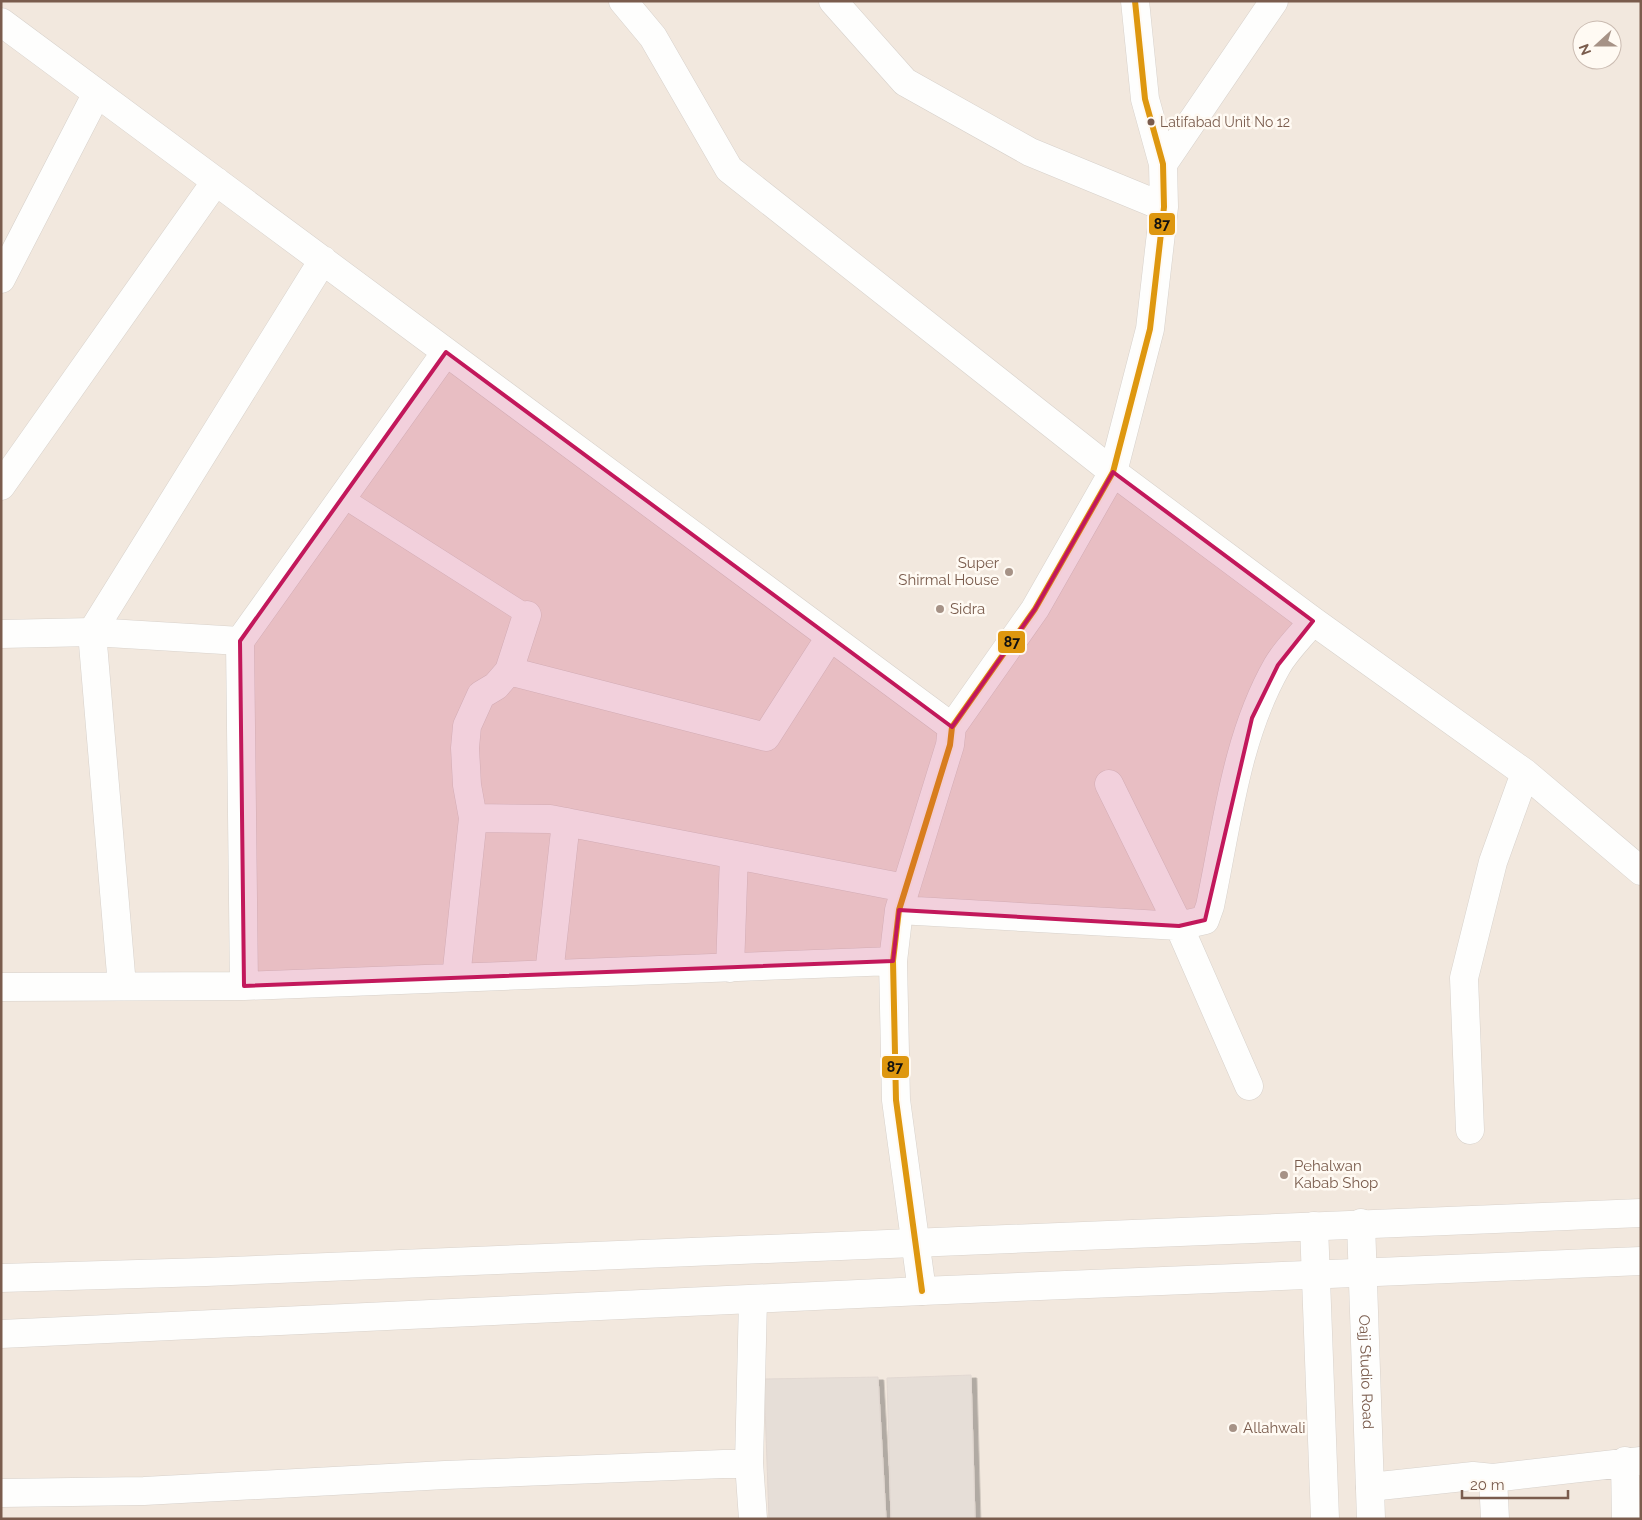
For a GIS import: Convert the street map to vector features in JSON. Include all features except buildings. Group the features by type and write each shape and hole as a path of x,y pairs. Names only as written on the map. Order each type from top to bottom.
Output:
{"street":[{"path":"1,12 8,1"},
{"path":"623,1 654,37 729,169 1113,472 1313,621 1525,772 1641,871"},
{"path":"833,1 904,82 1030,152 1164,207"},
{"path":"922,1291 896,1100 893,962 902,899 950,745 952,727 1035,609 1113,472 1150,329 1164,207 1163,164 1145,100 1135,1"},
{"path":"1163,164 1274,1"},
{"path":"1,22 952,727"},
{"path":"1,279 97,93"},
{"path":"1,486 216,181"},
{"path":"122,986 92,632 323,260"},
{"path":"244,986 240,641 446,352"},
{"path":"456,978 473,818 467,785 465,748 467,726 481,695 496,686 509,671 527,615"},
{"path":"473,818 550,819 566,822 734,855 902,899 1179,926 1205,920 1210,906 1239,764 1252,718 1278,664 1313,621"},
{"path":"1,634 92,632 240,641"},
{"path":"509,671 766,737 830,637"},
{"path":"1470,1130 1464,978 1493,862 1525,772"},
{"path":"1109,784 1179,926 1249,1086"},
{"path":"548,974 566,822"},
{"path":"730,968 734,855"},
{"path":"1,987 244,986 893,962"},
{"path":"1,1278 216,1272 1641,1213"},
{"name":"Oajj Studio Road","path":"1361,1224 1371,1519"},
{"path":"1314,1226 1326,1519"},
{"path":"1,1334 1362,1271 1641,1261"},
{"path":"753,1300 749,1463 754,1519"},
{"path":"1370,1487 1473,1476 1493,1478 1633,1461 1626,1519"},
{"path":"1,1493 144,1491 445,1475 749,1463"},
{"path":"1493,1478 1494,1519"}],"lane":[{"path":"342,497 527,615"}],"highlighted area":[{"path":"446,352 952,727 1035,609 1113,472 1313,621 1278,665 1252,718 1205,920 1179,926 899,910 893,961 244,986 240,641"}],"shaded area":[{"path":"1,1 1641,1 1641,1519 1,1519"}],"transit line":[{"name":"87","path":"922,1291 896,1100 893,961 899,910 950,745 952,727 1035,609 1113,472 1150,329 1164,207 1163,164 1145,99 1135,1"}],"place":[{"name":"Latifabad Unit No 12","path":"1151,122"},
{"name":"Super Shirmal House","path":"1009,572"},
{"name":"Sidra","path":"940,609"},
{"name":"Pehalwan Kabab Shop","path":"1284,1175"},
{"name":"Allahwali","path":"1233,1428"}]}
